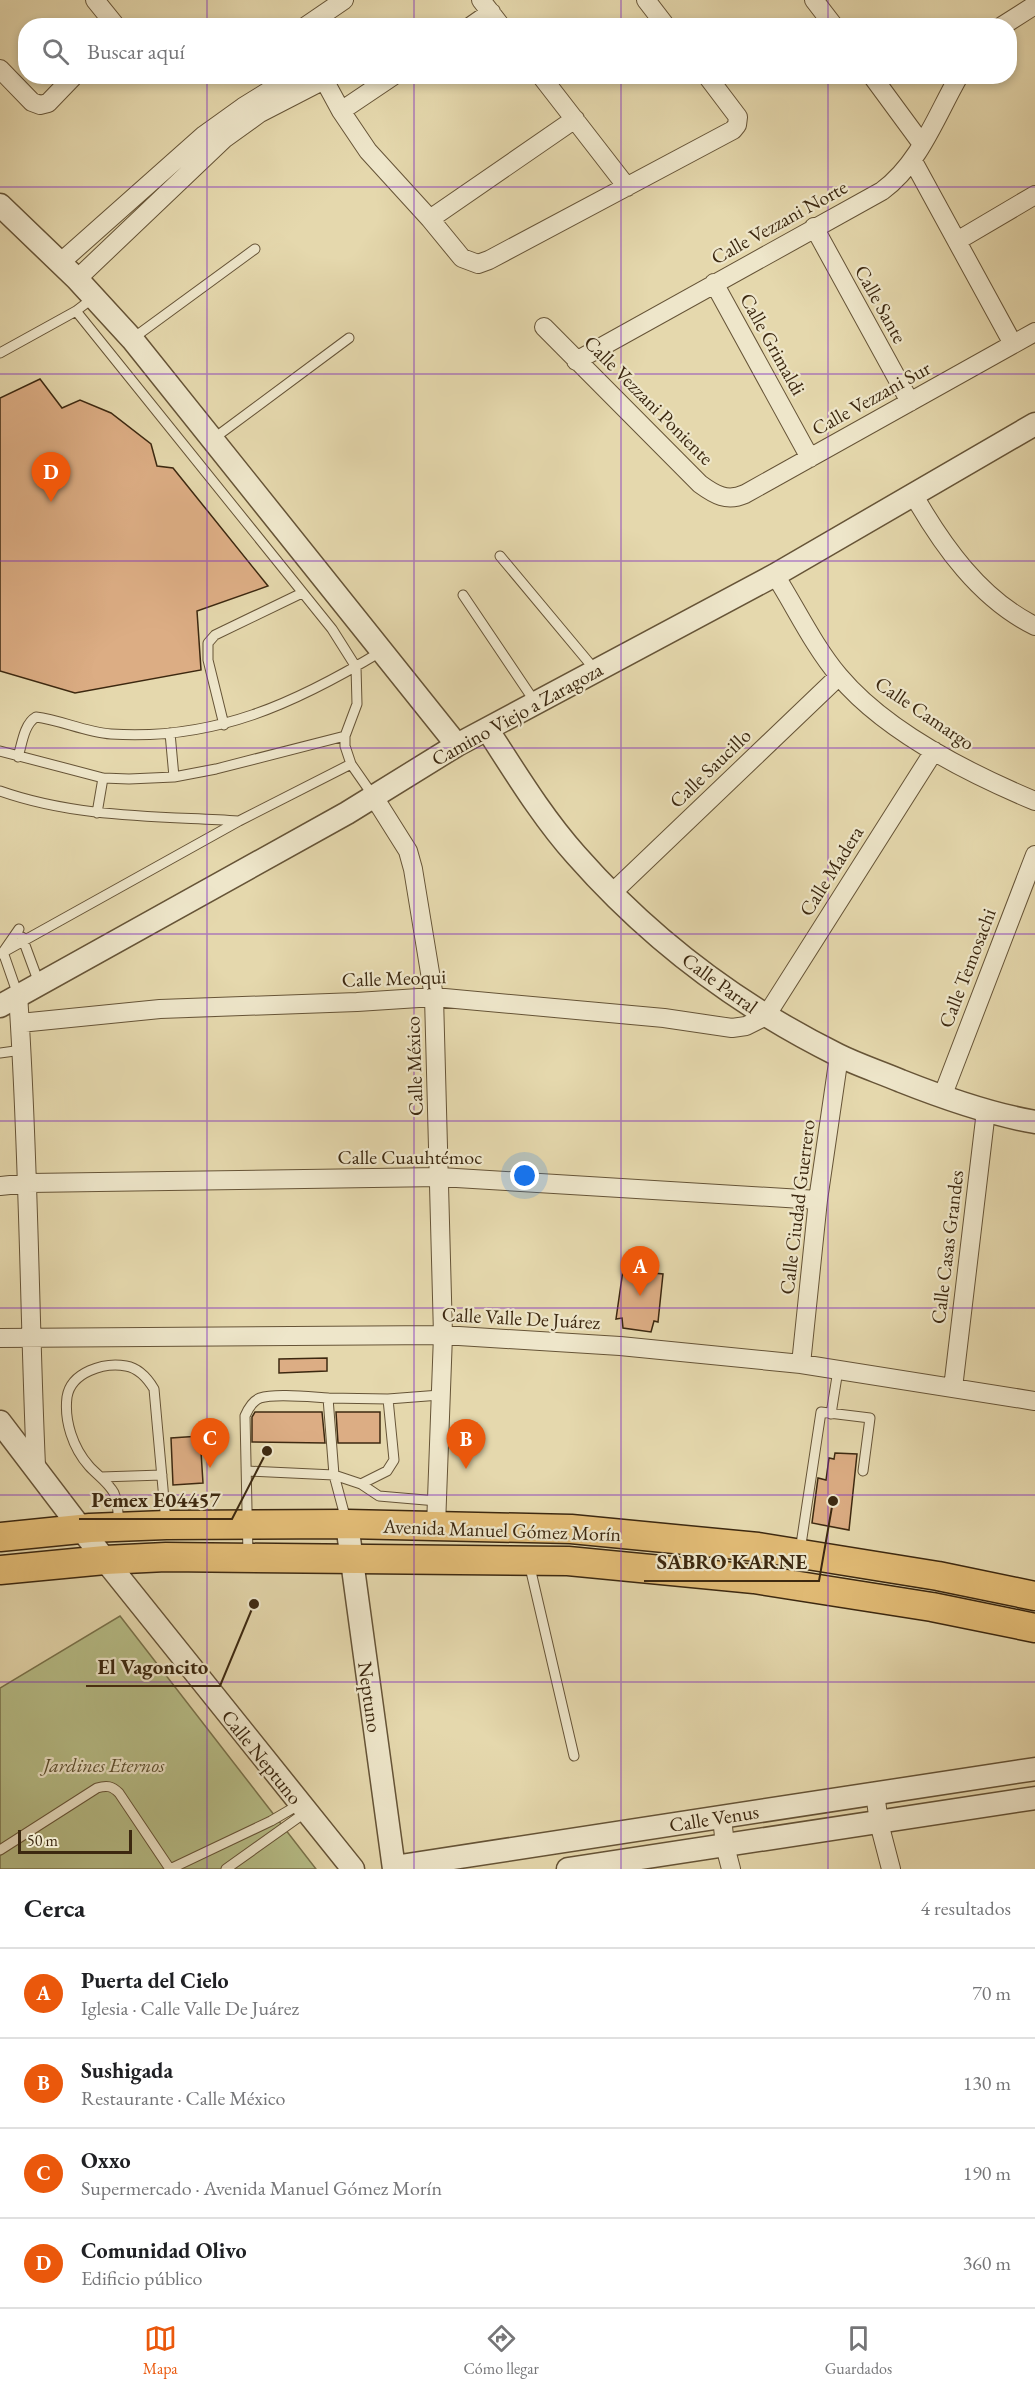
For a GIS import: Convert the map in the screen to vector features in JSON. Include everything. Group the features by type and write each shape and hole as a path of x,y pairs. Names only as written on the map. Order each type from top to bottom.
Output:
{"main road":[{"name":"Avenida Manuel Gómez Morín","path":"0,1537 119,1526 347,1524 436,1514 758,1547 938,1575 1035,1596"},
{"name":"Avenida Manuel Gómez Morín","path":"0,1570 105,1560 352,1558 568,1561 754,1579 932,1607 1035,1628"}],"street":[{"path":"95,0 110,18"},
{"path":"318,18 344,0"},
{"path":"646,0 660,18"},
{"path":"816,1 828,18"},
{"path":"1015,18 1035,5"},
{"path":"0,69 33,102 40,105 48,103 66,84"},
{"path":"61,262 204,135 279,84"},
{"path":"77,279 224,140 260,113 312,84"},
{"path":"326,84 368,151 462,258 478,264 733,130 737,125 738,117 713,84"},
{"path":"341,111 381,84"},
{"path":"547,84 627,187"},
{"path":"878,84 922,144"},
{"name":"Calle Vezzani Norte","path":"576,361 882,191 899,179 913,161 955,84"},
{"path":"430,219 574,118"},
{"path":"913,161 1013,344"},
{"path":"957,242 1035,195"},
{"path":"0,205 77,279 86,304 132,339 457,745"},
{"name":"Calle Sante","path":"814,227 909,402"},
{"name":"Calle Grimaldi","path":"714,283 810,458"},
{"name":"Calle Vezzani Poniente","path":"544,327 700,484 727,499"},
{"name":"Calle Vezzani Sur","path":"727,499 745,494 1035,332"},
{"name":"Camino Viejo a Zaragoza","path":"9,1000 374,797 457,745 774,575 1035,423"},
{"path":"913,494 948,549 969,575 995,599 1035,626"},
{"name":"Calle Camargo","path":"774,575 818,647 839,676 865,701 934,751 998,785 1035,801"},
{"name":"Calle Saucillo","path":"612,893 839,676"},
{"name":"Calle Parral","path":"487,729 533,798 575,854 612,893 684,960 766,1016 839,1056 942,1098 1035,1122"},
{"name":"Calle Madera","path":"766,1016 934,751"},
{"name":"Calle México","path":"374,797 408,851 434,997 443,1335 436,1514"},
{"name":"Calle Temosachi","path":"942,1098 1035,855"},
{"name":"Calle Meoqui","path":"20,1023 160,1008 357,1002 434,997 664,1017 732,1028 746,1026 766,1016"},
{"path":"9,1000 20,1023 22,1050 36,1466"},
{"name":"Calle Ciudad Guerrero","path":"801,1364 819,1200 839,1056"},
{"name":"Calle Casas Grandes","path":"953,1388 986,1111"},
{"name":"Calle Cuauhtémoc","path":"0,1186 28,1183 440,1177 819,1200"},
{"name":"Calle Valle De Juárez","path":"0,1338 443,1335 620,1346 801,1364 1035,1401"},
{"name":"Calle Neptuno","path":"0,1422 36,1466 105,1560 352,1869"},
{"name":"Neptuno","path":"347,1524 394,1868"},
{"name":"Calle Venus","path":"394,1868 1035,1769"},
{"path":"875,1793 879,1823 891,1869"},
{"name":"Calle Venus","path":"574,1869 1035,1798"},
{"path":"722,1817 725,1846 731,1869"},
{"path":"572,1839 574,1869"}],"lane":[{"path":"132,339 255,249"},
{"path":"0,353 86,304 302,593 332,629 356,667 357,704 345,736 345,746 351,764 374,797"},
{"path":"213,439 349,338"},
{"path":"500,556 596,671"},
{"path":"224,725 208,660 207,650 211,638 219,632 260,615 302,593"},
{"path":"463,595 536,703"},
{"path":"18,757 30,721 36,717 90,732 113,734 171,733 224,725 257,715 356,667 382,651"},
{"path":"171,733 174,777"},
{"path":"0,751 103,778 174,777 226,767 345,736"},
{"path":"2,953 239,821 351,764"},
{"path":"97,813 103,778"},
{"path":"0,791 46,805 97,813 239,821"},
{"path":"9,1000 2,953 19,929 39,983"},
{"path":"0,1053 22,1050"},
{"path":"119,1526 115,1495 76,1451 68,1419 67,1399 69,1389 83,1374 96,1368 127,1366 148,1379 154,1389 166,1525"},
{"path":"831,1414 838,1370"},
{"path":"248,1558 245,1416 254,1402 261,1398 298,1396 388,1399 440,1395"},
{"path":"328,1398 334,1475 347,1524"},
{"path":"361,1484 387,1471 394,1460 388,1399"},
{"path":"800,1553 821,1413 870,1418 863,1471"},
{"path":"247,1471 334,1475 361,1484 379,1496 436,1514"},
{"path":"100,1477 162,1475"},
{"path":"528,1560 574,1756"},
{"path":"0,1850 105,1785 119,1793 170,1869 261,1825 303,1808"},
{"path":"226,1869 270,1838 303,1808"},
{"path":"261,1825 270,1838"}],"green space":[{"name":"Jardines Eternos","path":"120,1616 316,1869 0,1869 0,1688"}],"building":[{"path":"40,379 62,408 80,400 111,413 151,444 157,466 173,468 268,586 197,611 201,670 75,693 0,671 0,398"},
{"path":"623,1270 663,1274 658,1322 654,1321 651,1332 623,1328 622,1318 616,1319"},
{"path":"327,1358 327,1371 279,1373 279,1359"},
{"path":"255,1412 322,1412 325,1443 252,1442 252,1417"},
{"path":"336,1412 380,1412 380,1443 338,1443"},
{"path":"200,1436 203,1483 173,1485 171,1438"},
{"path":"835,1453 857,1454 849,1530 812,1523 818,1478 826,1480 829,1458 834,1459"}],"place":[{"name":"Comunidad Olivo","path":"51,502"},
{"name":"Puerta del Cielo","path":"640,1296"},
{"name":"Pemex E04457","path":"267,1451"},
{"name":"Oxxo","path":"210,1468"},
{"name":"Sushigada","path":"466,1469"},
{"name":"SABRO KARNE","path":"833,1501"},
{"name":"El Vagoncito","path":"254,1604"}]}
